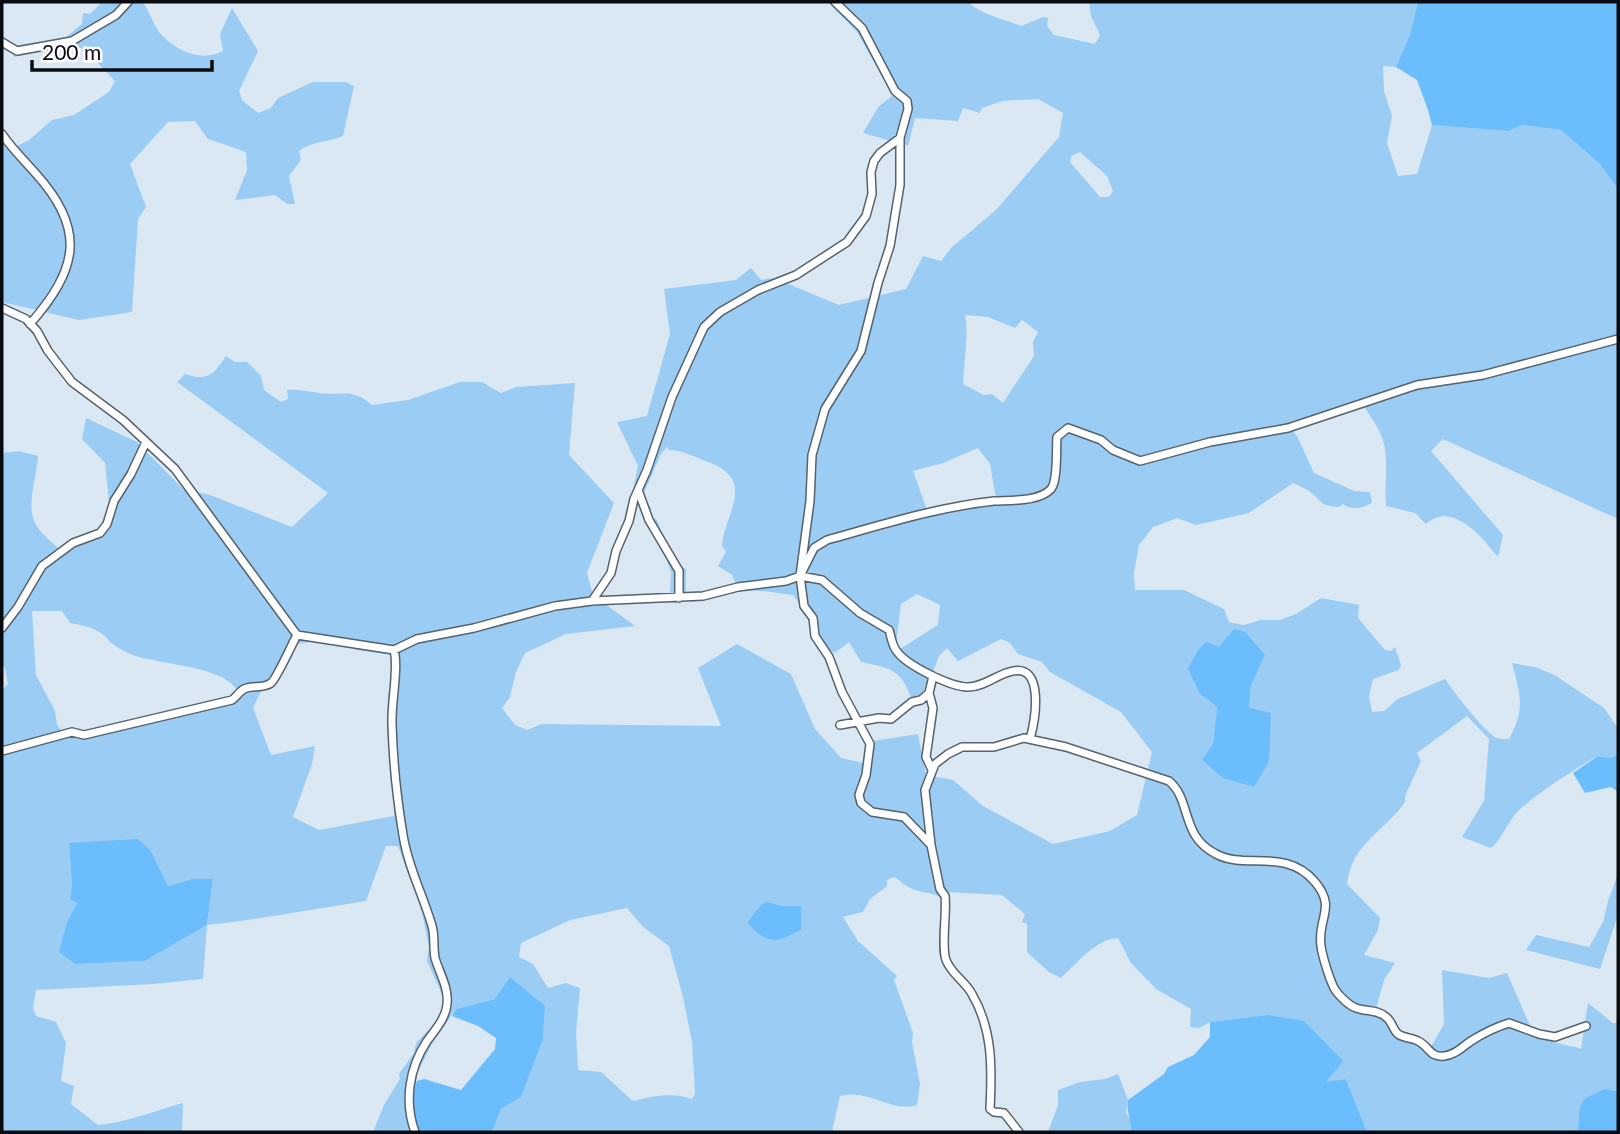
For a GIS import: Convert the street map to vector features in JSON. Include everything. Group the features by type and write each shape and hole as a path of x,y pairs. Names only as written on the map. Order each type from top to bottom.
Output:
{"street":[{"path":"2,42 17,51 65,44 116,15 128,2"},
{"path":"835,2 862,28 895,91 907,101 908,108 900,138 900,185 891,238 861,351 825,409 812,455 810,500 800,576 804,606 813,618 816,636 829,657 842,692 870,744 866,775 859,795 861,803 872,812 904,817 931,845"},
{"path":"2,134 63,209 72,234 68,259 56,291 30,324"},
{"path":"592,601 611,573 616,551 672,397 704,327 730,306 758,290 796,275 847,242 866,216 872,194 871,172 874,161 900,138"},
{"path":"2,308 12,311 30,324 72,382 123,420 175,469 297,635 394,650 417,639 474,628 555,606 592,601 703,596 749,585 779,583 800,576 822,580 860,613 889,630 896,650 933,676 971,687 1008,672 1024,672 1035,685 1036,699 1030,739"},
{"path":"800,576 814,548 827,540 931,513 989,502 1031,498 1047,493 1054,484 1057,437 1068,428 1101,440 1113,450 1140,461 1210,442 1288,428 1417,385 1483,375 1618,339"},
{"path":"2,628 42,566 73,543 100,533 107,524 114,502 146,442"},
{"path":"638,490 649,520 679,571 679,598"},
{"path":"2,751 72,732 84,735 232,700 243,689 273,683 297,635"},
{"path":"394,650 397,659 392,696 392,726 403,836 415,884 433,928 435,958 448,1003 443,1017 424,1045 410,1078 409,1101 415,1132"},
{"path":"932,771 926,757 933,708 929,693 933,676"},
{"path":"840,724 879,718 891,719 912,702 921,700 929,693"},
{"path":"1019,1132 1004,1113 990,1109 991,1051 976,1002 946,959 945,896 940,889 931,845 925,790 935,764 962,747 994,747 1009,741 1030,739 1066,747 1169,782 1179,789 1193,835 1216,855 1280,861 1308,875 1323,893 1328,908 1322,923 1321,946 1335,990 1354,1008 1385,1015 1398,1034 1421,1042 1431,1054 1438,1057 1454,1054 1473,1040 1509,1023 1555,1037 1586,1026"}],"shaded area":[{"path":"102,2 143,2 159,32 172,44 188,53 206,56 223,51 220,34 232,8 258,51 239,91 242,100 258,113 271,108 278,98 313,82 346,82 354,86 343,136 309,145 299,151 301,160 289,176 295,204 287,204 275,195 235,200 247,170 246,152 208,139 195,121 168,122 130,164 146,207 138,219 132,312 79,320 2,302 2,127 15,147 29,140 52,120 74,115 109,92 115,81 83,48 54,49 14,57 13,46 65,38 82,24 83,13 90,14"},
{"path":"828,2 968,2 986,13 1021,26 1043,17 1048,18 1047,26 1054,35 1095,44 1100,35 1091,16 1089,2 1418,2 1410,34 1396,67 1383,66 1384,91 1392,116 1387,143 1398,176 1417,174 1432,125 1508,131 1522,125 1561,130 1600,164 1618,189 1618,335 1572,347 1581,350 1618,343 1618,519 1443,439 1431,451 1503,535 1498,557 1475,531 1456,519 1446,516 1426,524 1415,513 1386,506 1384,443 1364,406 1292,430 1314,473 1354,491 1370,492 1372,503 1358,508 1343,504 1339,507 1328,505 1293,483 1249,513 1196,525 1177,518 1153,527 1139,545 1134,573 1135,590 1184,590 1224,609 1229,622 1244,625 1261,620 1280,620 1296,614 1321,598 1359,605 1358,618 1385,650 1391,651 1395,647 1401,665 1399,670 1373,679 1369,696 1372,712 1384,711 1398,699 1445,679 1492,735 1509,739 1520,710 1512,663 1538,668 1556,676 1604,708 1618,728 1618,755 1610,758 1598,756 1538,795 1520,809 1491,848 1462,837 1484,801 1489,739 1467,716 1417,753 1421,761 1405,796 1405,802 1362,848 1350,870 1347,884 1380,918 1378,930 1364,955 1395,963 1384,980 1376,1009 1385,1012 1401,1031 1419,1036 1431,1047 1444,1024 1442,970 1489,978 1507,973 1535,1037 1581,1049 1588,1003 1613,1023 1618,1023 1618,1091 1605,1089 1579,1110 1578,1132 1367,1132 1346,1079 1326,1083 1267,1015 1210,1022 1199,1028 1190,1027 1191,1009 1156,989 1131,963 1118,938 1095,947 1061,978 1049,972 1027,952 1027,924 1022,922 1025,914 1002,895 946,892 941,897 912,889 894,877 887,880 887,886 870,899 863,912 843,917 858,941 897,976 894,980 913,1033 912,1042 920,1084 917,1105 898,1106 860,1095 840,1096 832,1132 492,1132 501,1109 521,1097 543,1038 545,1006 495,999 456,1009 432,1044 416,1075 419,1132 373,1132 384,1105 400,1079 399,1074 414,1053 416,1043 438,1020 445,1001 427,961 429,947 422,912 398,846 386,846 366,901 207,925 203,979 36,990 33,1008 36,1016 56,1022 66,1043 61,1081 74,1086 71,1104 98,1125 130,1119 183,1103 182,1132 2,1132 2,690 8,684 2,664 2,453 19,451 38,456 32,499 33,515 39,530 58,548 97,530 106,519 109,502 105,463 82,439 86,418 137,442 183,489 210,495 292,527 328,493 177,382 185,374 199,377 210,375 226,356 235,362 247,362 261,376 264,390 281,402 288,399 287,390 359,396 372,405 408,400 460,382 482,382 501,393 516,387 575,383 569,455 614,503 587,573 593,595 635,626 566,634 525,653 516,672 510,697 502,708 515,725 527,730 542,724 721,726 698,668 737,644 791,674 815,729 841,758 863,763 873,741 918,734 926,775 953,780 983,806 1053,844 1110,831 1137,815 1152,752 1121,712 1050,672 1042,662 1018,654 1010,643 1001,639 958,661 947,648 939,656 933,672 912,660 900,649 938,625 940,605 917,594 901,604 895,653 928,678 923,694 911,697 898,675 886,668 861,662 849,642 835,653 818,644 811,619 793,595 745,591 689,598 670,592 671,572 666,558 642,515 633,490 638,466 617,422 647,416 670,334 664,289 736,280 751,268 761,280 774,278 839,305 906,289 923,256 941,261 951,248 996,210 1059,137 1063,113 1038,99 1002,101 982,108 980,113 963,108 958,121 915,118 908,146 863,133 878,107 893,95 857,32","holes":["1080,152 1107,176 1113,191 1109,197 1100,197 1070,162 1071,156","965,315 988,317 1015,328 1022,320 1038,332 1033,342 1034,356 1003,403 992,394 984,395 963,384 967,330","667,447 722,469 731,478 735,498 724,534 722,546 726,552 718,566 732,575 736,584 686,594 686,569 671,554 657,520 651,516 651,508 643,495 661,454","978,448 990,464 996,499 927,510 913,471 943,463","32,611 62,611 70,623 98,631 127,652 211,673 231,683 237,690 231,698 86,732 62,731 57,725 55,711 36,675","311,642 338,643 357,650 392,655 393,673 388,694 387,732 395,796 394,816 319,830 293,817 312,764 315,746 271,755 253,708 262,689 275,682 287,665 296,644","1219,647 1265,655 1251,686 1249,708 1213,744 1217,707 1200,694","69,844 151,851 168,886 192,879 213,879 207,925 145,961 75,964 60,952 67,922 77,903 70,898 72,885","768,902 783,906 801,930 778,940 767,939 747,923","627,908 643,927 669,946 692,1042 695,1094 692,1099 670,1095 633,1101 601,1072 578,1070 576,1033 580,988 566,983 548,988 533,964 519,957 521,943 570,920"]},
{"path":"1418,2 1618,2 1618,189 1600,164 1561,130 1522,125 1508,131 1432,125 1417,80 1396,67 1410,34"},
{"path":"1234,629 1245,632 1265,655 1251,686 1249,708 1271,713 1269,761 1254,787 1223,778 1202,760 1213,744 1217,707 1200,694 1188,669 1198,650 1206,642 1219,647"},
{"path":"1618,755 1618,792 1611,787 1585,793 1573,773 1598,756 1610,758"},
{"path":"138,839 151,851 168,886 192,879 213,879 207,925 145,961 75,964 59,952 67,922 77,903 70,899 72,885 69,843"},
{"path":"1618,874 1617,918 1600,969 1526,950 1536,935 1589,947 1603,922"},
{"path":"768,902 783,906 801,906 801,930 772,940 755,930 747,923 762,904"},
{"path":"510,977 545,1006 543,1039 521,1097 501,1109 492,1132 419,1132 414,1106 417,1081 424,1079 461,1090 495,1049 496,1038 478,1026 452,1016 456,1009 495,999"},
{"path":"1267,1015 1304,1021 1343,1061 1326,1082 1346,1079 1367,1132 1131,1132 1128,1100 1164,1074 1168,1067 1194,1055 1210,1037 1210,1022"},
{"path":"1118,1074 1128,1100 1126,1113 1132,1122 1131,1132 1048,1132 1058,1105 1058,1090"},
{"path":"1605,1089 1618,1091 1618,1132 1578,1132 1579,1110 1584,1099"}]}
